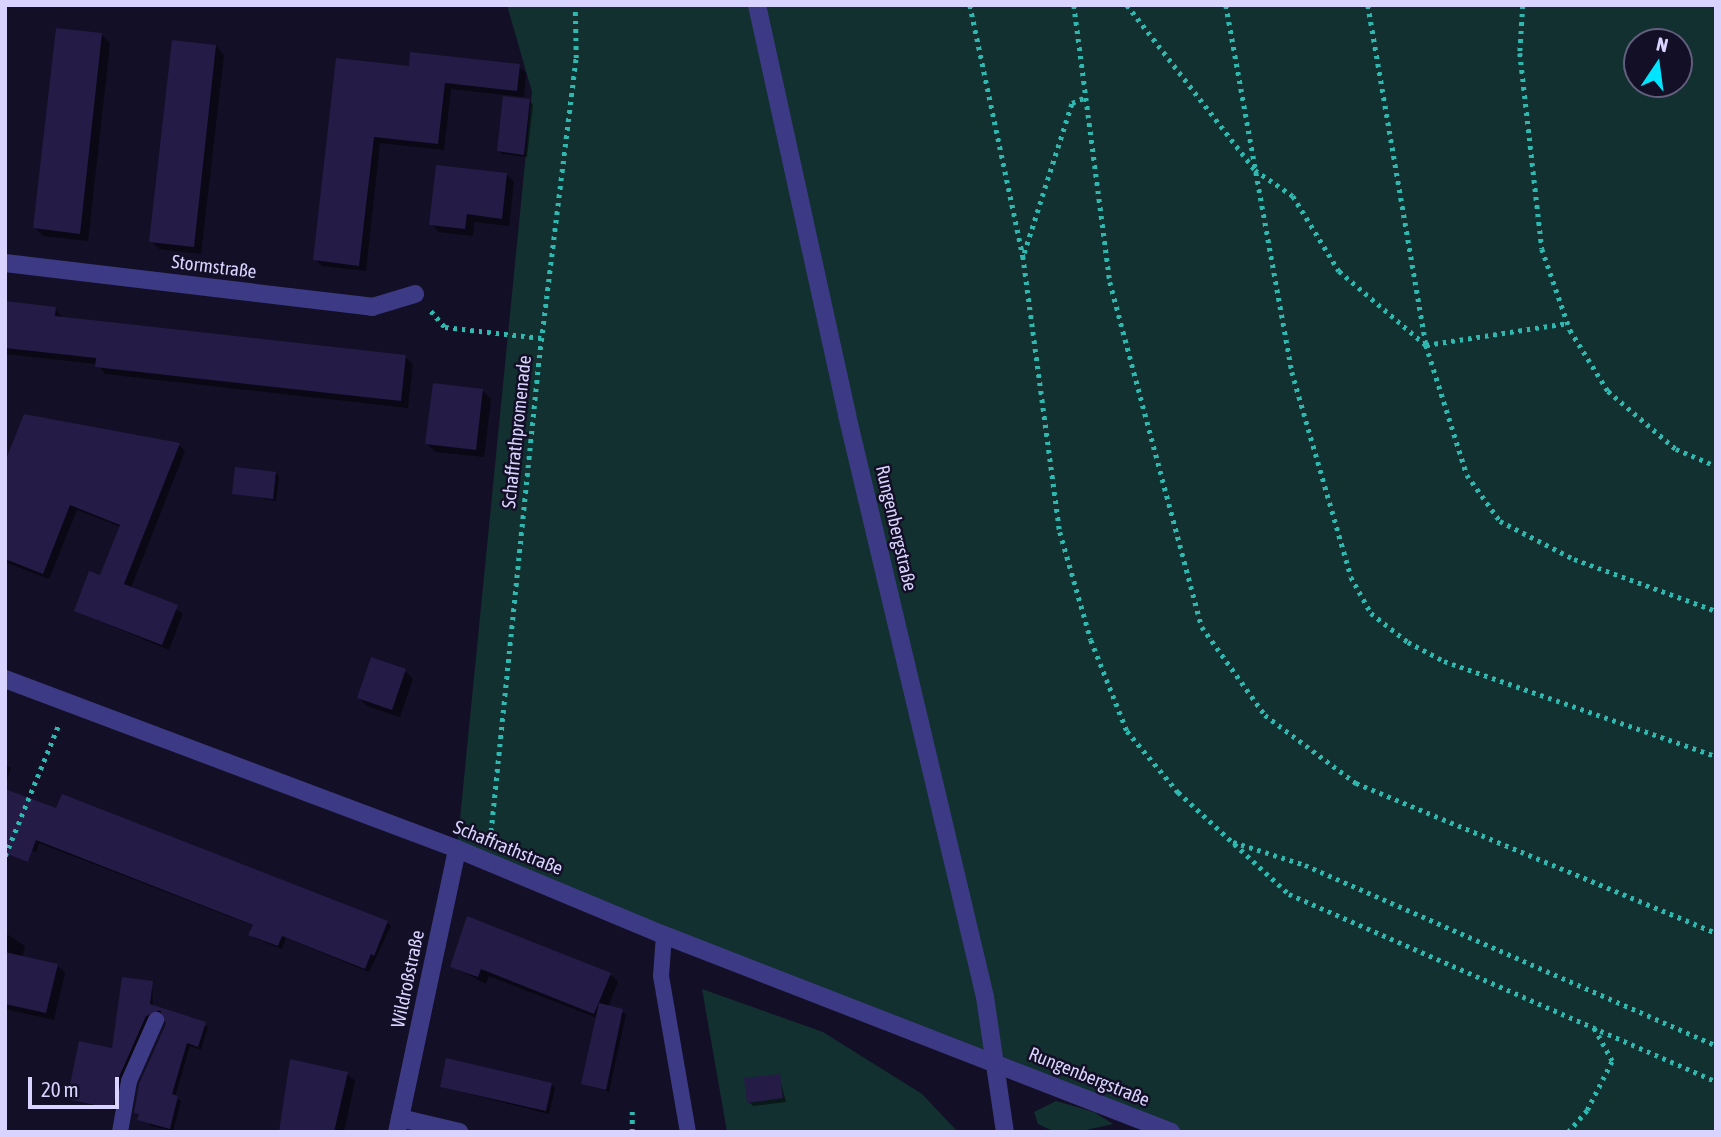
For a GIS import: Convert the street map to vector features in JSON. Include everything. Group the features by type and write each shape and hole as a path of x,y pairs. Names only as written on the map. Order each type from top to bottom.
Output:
{"street":[{"name":"Rungenbergstraße","path":"757,5 847,415 985,997 992,1061 1005,1132"},
{"name":"Stormstraße","path":"5,263 372,307 415,294"},
{"name":"Schaffrathstraße","path":"5,679 67,705 457,849 664,935 992,1061"},
{"name":"Wildroßstraße","path":"457,849 399,1125 459,1132"},
{"name":"Rungenbergstraße","path":"992,1061 1171,1132"}],"lane":[{"path":"664,935 661,976 688,1132"},
{"path":"120,1132 129,1081 156,1020"}],"path":[{"name":"Schaffrathpromenade","path":"488,863 541,338 576,58 575,5"},
{"path":"970,5 1023,256 1060,532 1091,640 1127,731 1178,792 1289,894 1716,1082"},
{"path":"1074,5 1110,282 1202,627 1265,715 1356,783 1716,933"},
{"path":"1127,5 1255,170 1293,196 1339,271 1426,345 1568,323"},
{"path":"1226,5 1292,372 1351,577 1371,613 1408,642 1444,661 1716,756"},
{"path":"1368,5 1426,345 1466,475 1500,521 1574,559 1716,611"},
{"path":"1523,5 1520,53 1542,248 1568,323 1608,391 1676,449 1716,466"},
{"path":"1023,256 1072,103 1084,98"},
{"path":"415,294 445,327 541,338"},
{"path":"5,856 67,705"},
{"path":"1229,840 1305,865 1716,1045"},
{"path":"1568,1132 1587,1110 1612,1061 1594,1028"},
{"path":"632,1108 632,1132"}],"green space":[{"path":"507,5 1716,5 1716,1132 1178,1132 1009,1059 457,849 532,92"},
{"path":"702,989 823,1032 922,1094 958,1132 727,1132"},
{"path":"1056,1101 1094,1112 1113,1124 1077,1132 1055,1132 1038,1124 1034,1112"}],"building":[{"path":"56,28 102,33 80,234 33,228"},
{"path":"172,40 216,45 194,247 149,242"},
{"path":"410,52 520,64 517,91 445,83 438,144 374,137 359,266 313,260 336,58 409,66"},
{"path":"503,96 530,99 524,155 497,151"},
{"path":"436,165 507,173 502,219 467,214 465,229 429,225"},
{"path":"5,301 56,307 55,316 406,355 401,401 95,367 96,358 5,348"},
{"path":"433,383 483,389 476,450 425,444"},
{"path":"24,414 180,443 124,584 178,605 162,645 74,611 89,571 100,575 120,525 70,505 43,574 5,559 5,462"},
{"path":"235,467 276,472 273,499 232,494"},
{"path":"371,657 406,669 392,710 357,698"},
{"path":"5,789 56,808 62,794 388,921 374,956 371,954 365,969 282,936 278,946 248,935 253,925 36,840 28,862 5,853"},
{"path":"467,916 611,973 594,1014 481,969 478,977 450,967"},
{"path":"5,952 58,964 46,1013 5,1004"},
{"path":"122,977 153,981 150,1004 206,1022 198,1047 187,1043 172,1094 178,1096 170,1129 137,1120 139,1114 134,1113 139,1084 166,1024 160,1010 146,1016 119,1077 113,1109 67,1099 79,1041 112,1048"},
{"path":"599,1003 623,1009 606,1090 581,1084"},
{"path":"446,1058 552,1083 546,1111 440,1087"},
{"path":"290,1059 348,1072 334,1132 279,1132"},
{"path":"780,1074 783,1098 747,1103 744,1078"}]}
